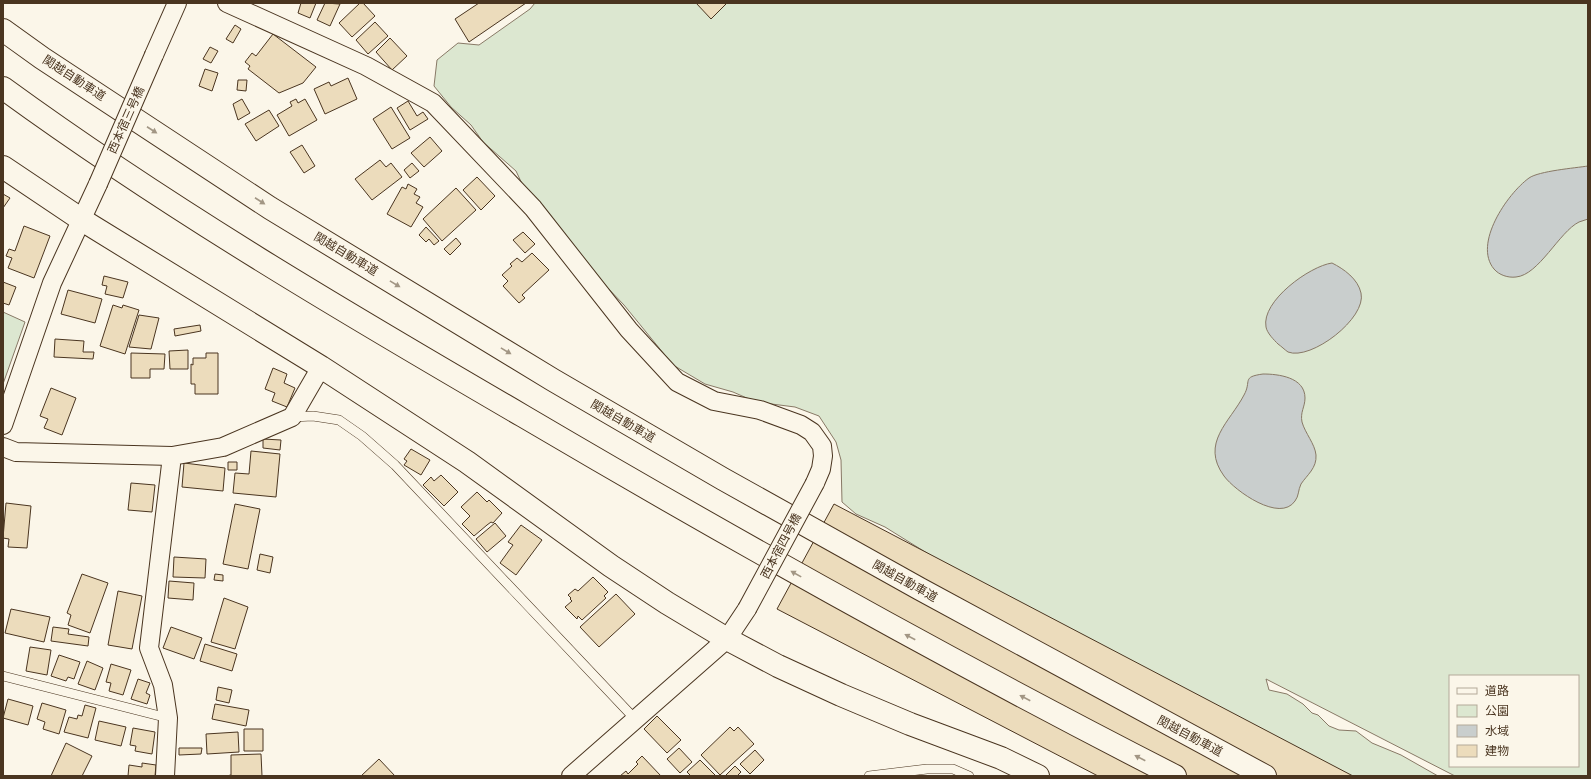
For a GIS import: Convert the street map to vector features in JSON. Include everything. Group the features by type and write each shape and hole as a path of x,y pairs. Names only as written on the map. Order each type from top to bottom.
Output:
{"main road":[{"name":"関越自動車道","path":"3,30 42,58 270,208 553,380 723,479 906,582 1265,776"},
{"path":"3,88 62,131 196,219 404,347 703,522 868,614 1055,715 1175,776"},
{"path":"3,167 82,220 322,367 467,462 611,566 667,603 727,639 778,666 841,695 910,724 1001,758 1038,776"}],"street":[{"name":"西本宿三号橋","path":"3,425 52,283 98,184 176,3"},
{"name":"西本宿四号橋","path":"227,3 366,66 433,103 533,208 628,330 677,382 714,401 760,410 801,425 812,432 822,446 824,456 821,469 747,609 727,639 572,776"},
{"path":"3,447 16,452 172,456 223,447 292,418 322,367"},
{"path":"166,776 168,718 163,684 149,648 172,456"}],"lane":[{"path":"292,418 313,416 339,420 362,436 395,465 635,719"},
{"path":"3,676 168,718"},
{"path":"869,776 928,769 953,769 969,776"}],"green space":[{"path":"535,3 1588,3 1588,776 1455,776 1266,679 1269,690 1287,694 1303,704 1312,713 1318,715 1329,726 1339,730 1356,731 1372,743 1401,755 1438,776 1347,776 930,555 885,527 856,514 842,502 841,460 836,442 819,416 795,407 756,402 733,392 705,384 673,365 624,305 603,283 543,208 525,190 516,171 483,142 471,125 451,107 434,86 437,60 458,43 479,45 530,9"},
{"path":"3,312 25,322 3,384"}],"water":[{"path":"1588,166 1588,219 1571,227 1533,269 1516,277 1504,276 1496,271 1489,259 1488,246 1490,233 1495,220 1511,195 1529,178 1541,173"},
{"path":"1332,263 1350,275 1357,283 1361,293 1361,303 1347,325 1323,344 1310,350 1298,353 1288,352 1269,334 1266,327 1266,317 1271,306 1289,286 1300,278 1312,271"},
{"path":"1263,374 1290,378 1301,385 1304,391 1305,398 1302,422 1314,447 1316,460 1313,468 1301,484 1295,501 1288,507 1269,507 1247,496 1224,476 1217,464 1215,453 1216,443 1220,433 1244,395 1249,378"}],"building":[{"path":"301,3 316,3 310,18 298,13"},
{"path":"325,3 340,4 330,26 317,20"},
{"path":"360,3 363,3 375,16 352,37 339,23"},
{"path":"479,3 526,3 469,42 455,19"},
{"path":"696,3 727,3 711,19"},
{"path":"375,22 388,36 368,54 356,40"},
{"path":"235,25 241,29 233,43 226,39"},
{"path":"273,34 316,67 303,83 279,93 248,69 250,66 245,62 252,53 256,56"},
{"path":"390,38 407,56 392,70 376,52"},
{"path":"210,47 218,51 211,63 203,59"},
{"path":"205,69 218,73 212,91 199,86"},
{"path":"348,78 357,99 325,114 314,89 329,82 331,86"},
{"path":"238,80 247,80 246,91 237,90"},
{"path":"242,99 250,113 238,120 233,104"},
{"path":"296,99 298,103 305,99 317,120 289,136 277,115 292,106 290,102"},
{"path":"408,101 417,116 423,112 428,119 410,130 397,108"},
{"path":"391,107 410,138 392,149 373,119"},
{"path":"269,110 279,126 256,141 245,124"},
{"path":"430,137 442,151 424,167 411,153"},
{"path":"302,145 315,166 304,173 290,152"},
{"path":"380,160 386,167 391,163 402,177 372,200 355,179"},
{"path":"412,163 419,171 410,178 404,170"},
{"path":"477,177 495,196 481,210 463,190"},
{"path":"408,184 417,189 414,194 420,197 416,203 423,207 411,227 387,214 402,187 406,189"},
{"path":"456,188 476,210 442,241 423,219"},
{"path":"3,194 10,198 3,208"},
{"path":"24,226 50,236 34,278 8,268 12,258 6,256 9,249 15,251"},
{"path":"426,227 439,241 434,245 429,239 426,242 419,235"},
{"path":"523,232 535,244 525,253 513,240"},
{"path":"456,238 461,244 450,255 444,249"},
{"path":"532,253 549,270 522,295 525,298 519,303 503,286 508,281 502,275 512,266 510,264 517,258 522,262"},
{"path":"104,276 128,282 123,298 105,294 107,286 102,285"},
{"path":"3,282 16,287 9,305 3,303"},
{"path":"68,290 102,299 95,323 61,314"},
{"path":"113,305 122,308 123,305 139,310 125,354 100,346"},
{"path":"139,315 159,318 151,349 129,347"},
{"path":"200,325 201,331 175,336 174,329"},
{"path":"55,339 84,341 83,352 94,352 93,359 54,357"},
{"path":"188,350 188,369 170,369 169,351"},
{"path":"131,353 165,354 164,369 150,369 150,378 131,378"},
{"path":"206,353 218,353 218,394 195,394 195,384 191,384 191,364 193,365 193,358 206,358"},
{"path":"273,368 287,374 284,383 295,388 287,407 272,401 275,393 265,389"},
{"path":"51,388 76,398 62,435 44,428 48,419 40,416"},
{"path":"263,439 281,440 280,450 263,448"},
{"path":"411,449 430,460 421,475 404,465 407,461 404,459"},
{"path":"251,451 280,454 276,497 233,493 235,473 249,474"},
{"path":"228,462 237,462 237,470 228,470"},
{"path":"184,463 225,468 223,491 182,487"},
{"path":"441,475 458,492 444,506 423,485 431,477 434,481"},
{"path":"131,483 155,485 152,512 128,510"},
{"path":"477,492 487,502 489,500 502,513 493,523 491,522 474,536 462,524 470,516 461,507"},
{"path":"6,503 31,506 27,548 8,547 9,539 3,538"},
{"path":"235,504 260,509 248,569 223,564"},
{"path":"834,504 1353,776 1098,776 777,609"},
{"path":"495,523 506,536 487,552 476,539"},
{"path":"521,525 542,540 516,575 500,563 513,545 508,542"},
{"path":"260,554 273,557 270,573 257,570"},
{"path":"174,557 206,559 205,578 173,577"},
{"path":"82,574 108,583 90,633 68,625 71,615 67,613"},
{"path":"215,574 223,575 223,581 214,580"},
{"path":"593,577 608,592 604,596 606,598 582,620 578,616 577,619 565,607 572,601 568,595 575,589 578,591"},
{"path":"169,581 194,583 193,600 168,598"},
{"path":"118,591 142,596 132,649 108,645"},
{"path":"616,594 635,614 599,647 580,627"},
{"path":"224,598 248,607 235,649 211,642"},
{"path":"11,609 50,617 44,642 5,633"},
{"path":"53,627 69,629 68,634 89,637 88,646 51,641"},
{"path":"171,627 202,638 194,659 163,648"},
{"path":"205,644 237,654 232,671 200,661"},
{"path":"30,647 51,650 47,675 26,671"},
{"path":"59,655 80,662 74,679 68,677 66,681 51,676"},
{"path":"87,661 103,668 95,690 78,684"},
{"path":"111,664 131,670 123,695 109,691 111,683 106,682"},
{"path":"138,679 150,683 146,693 150,695 147,704 131,699"},
{"path":"218,687 232,690 229,703 216,700"},
{"path":"8,699 33,706 28,725 3,718"},
{"path":"42,703 66,710 59,734 43,729 45,722 37,719"},
{"path":"215,704 249,710 246,726 212,719"},
{"path":"85,705 96,708 88,738 64,732 69,717 77,719 78,715 82,716"},
{"path":"657,716 681,740 667,753 644,729"},
{"path":"99,721 126,727 121,746 95,740"},
{"path":"730,727 734,731 738,727 754,744 720,775 701,755"},
{"path":"133,728 155,732 152,754 135,751 136,746 130,745"},
{"path":"244,729 263,729 263,751 244,751"},
{"path":"238,732 239,752 207,754 206,734"},
{"path":"66,743 92,756 82,776 51,776"},
{"path":"179,748 202,748 201,754 179,755"},
{"path":"679,748 692,762 680,773 667,759"},
{"path":"755,750 764,760 750,774 740,764"},
{"path":"261,754 262,776 226,776 231,775 231,755"},
{"path":"642,756 661,776 620,776 626,771 628,774 638,764 636,762"},
{"path":"379,759 395,776 361,776"},
{"path":"700,760 716,776 691,776 687,772"},
{"path":"142,763 156,765 155,776 128,776 129,765 142,767"},
{"path":"735,766 741,772 737,776 725,776"}]}
